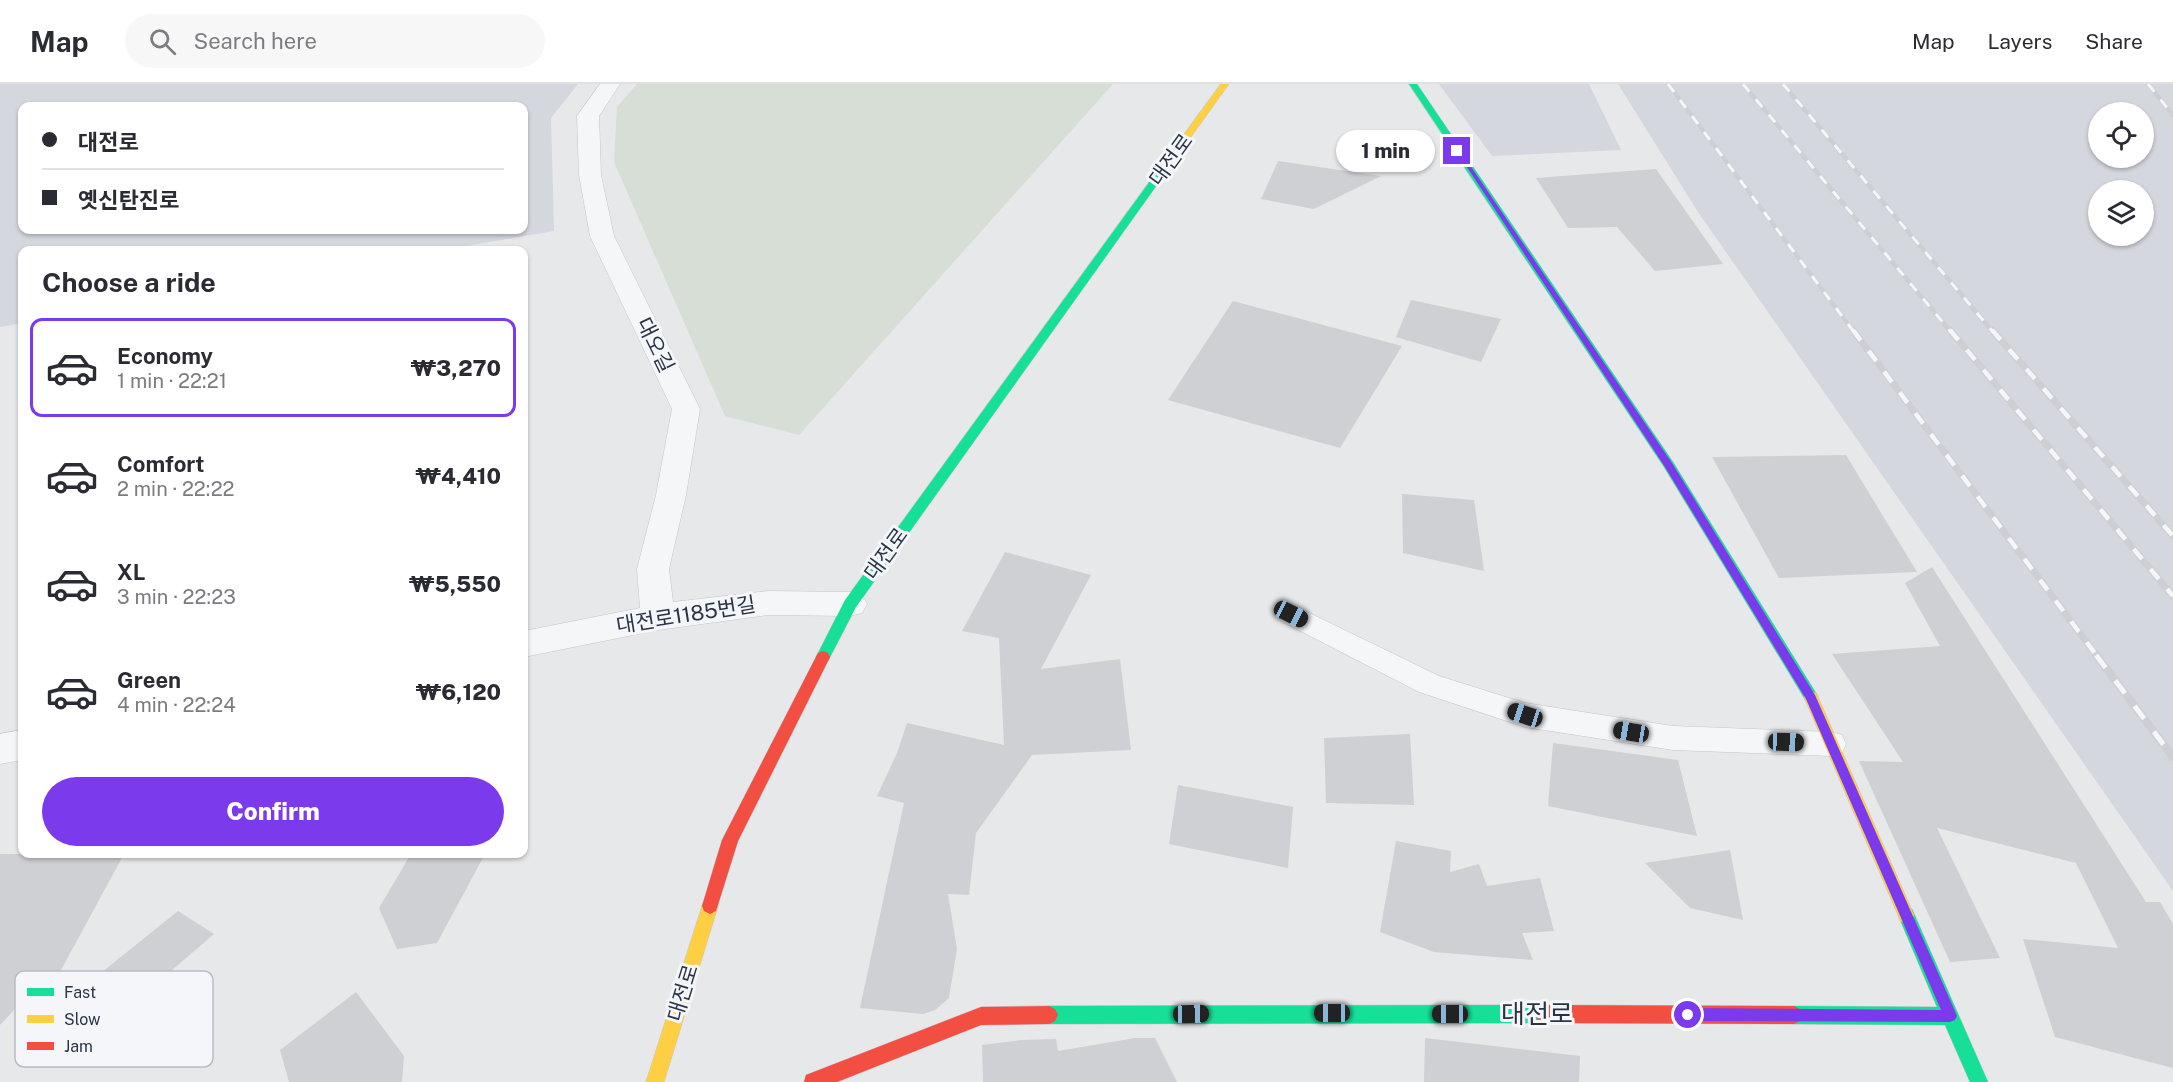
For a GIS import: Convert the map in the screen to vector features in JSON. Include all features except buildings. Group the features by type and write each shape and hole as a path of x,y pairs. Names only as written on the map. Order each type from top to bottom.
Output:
{"street":[{"name":"대오길","path":"610,84 588,116 590,175 602,236 686,409 671,495 653,569 658,617"},
{"name":"대전로","path":"655,1082 730,840 850,604 1225,84"},
{"path":"1413,84 1669,465 1811,698 1978,1082"},
{"name":"대전로1185번길","path":"528,643 658,617 768,603 850,604"},
{"path":"0,749 18,746"},
{"name":"대전로","path":"813,1082 981,1016 1284,1013 1950,1016"}],"lane":[{"path":"1291,614 1429,684 1525,715 1673,738 1831,744"}],"shaded area":[{"path":"0,84 578,84 551,118 554,231 466,246 18,246 18,324 0,327"},
{"path":"637,84 1113,84 799,435 725,416 614,162 617,107"},
{"path":"1439,84 1589,84 1621,150 1492,156"},
{"path":"1618,84 2173,84 2173,891 1698,212"}],"railway":[{"path":"1668,84 1854,332"},
{"path":"1743,84 1951,332"},
{"path":"1783,84 1993,332"},
{"path":"2148,84 2173,115"},
{"path":"1853,330 2097,656"},
{"path":"1950,330 2173,596"},
{"path":"1992,330 2173,536"},
{"path":"2096,655 2173,757"}],"traffic: fast":[{"path":"1413,84 1669,465 1811,697"},
{"path":"823,657 850,604 1164,168"},
{"path":"1906,915 1979,1082"},
{"path":"1049,1015 1544,1014"},
{"path":"1794,1015 1950,1016"}],"traffic: slow":[{"path":"1164,168 1225,84"},
{"path":"1811,697 1906,915"},
{"path":"655,1082 710,906"}],"traffic: jam":[{"path":"710,906 730,840 823,657"},
{"path":"1544,1014 1794,1015"},
{"path":"813,1082 981,1016 1049,1015"}],"route":[{"path":"1457,151 1669,465 1811,698 1950,1016 1688,1015"}]}
